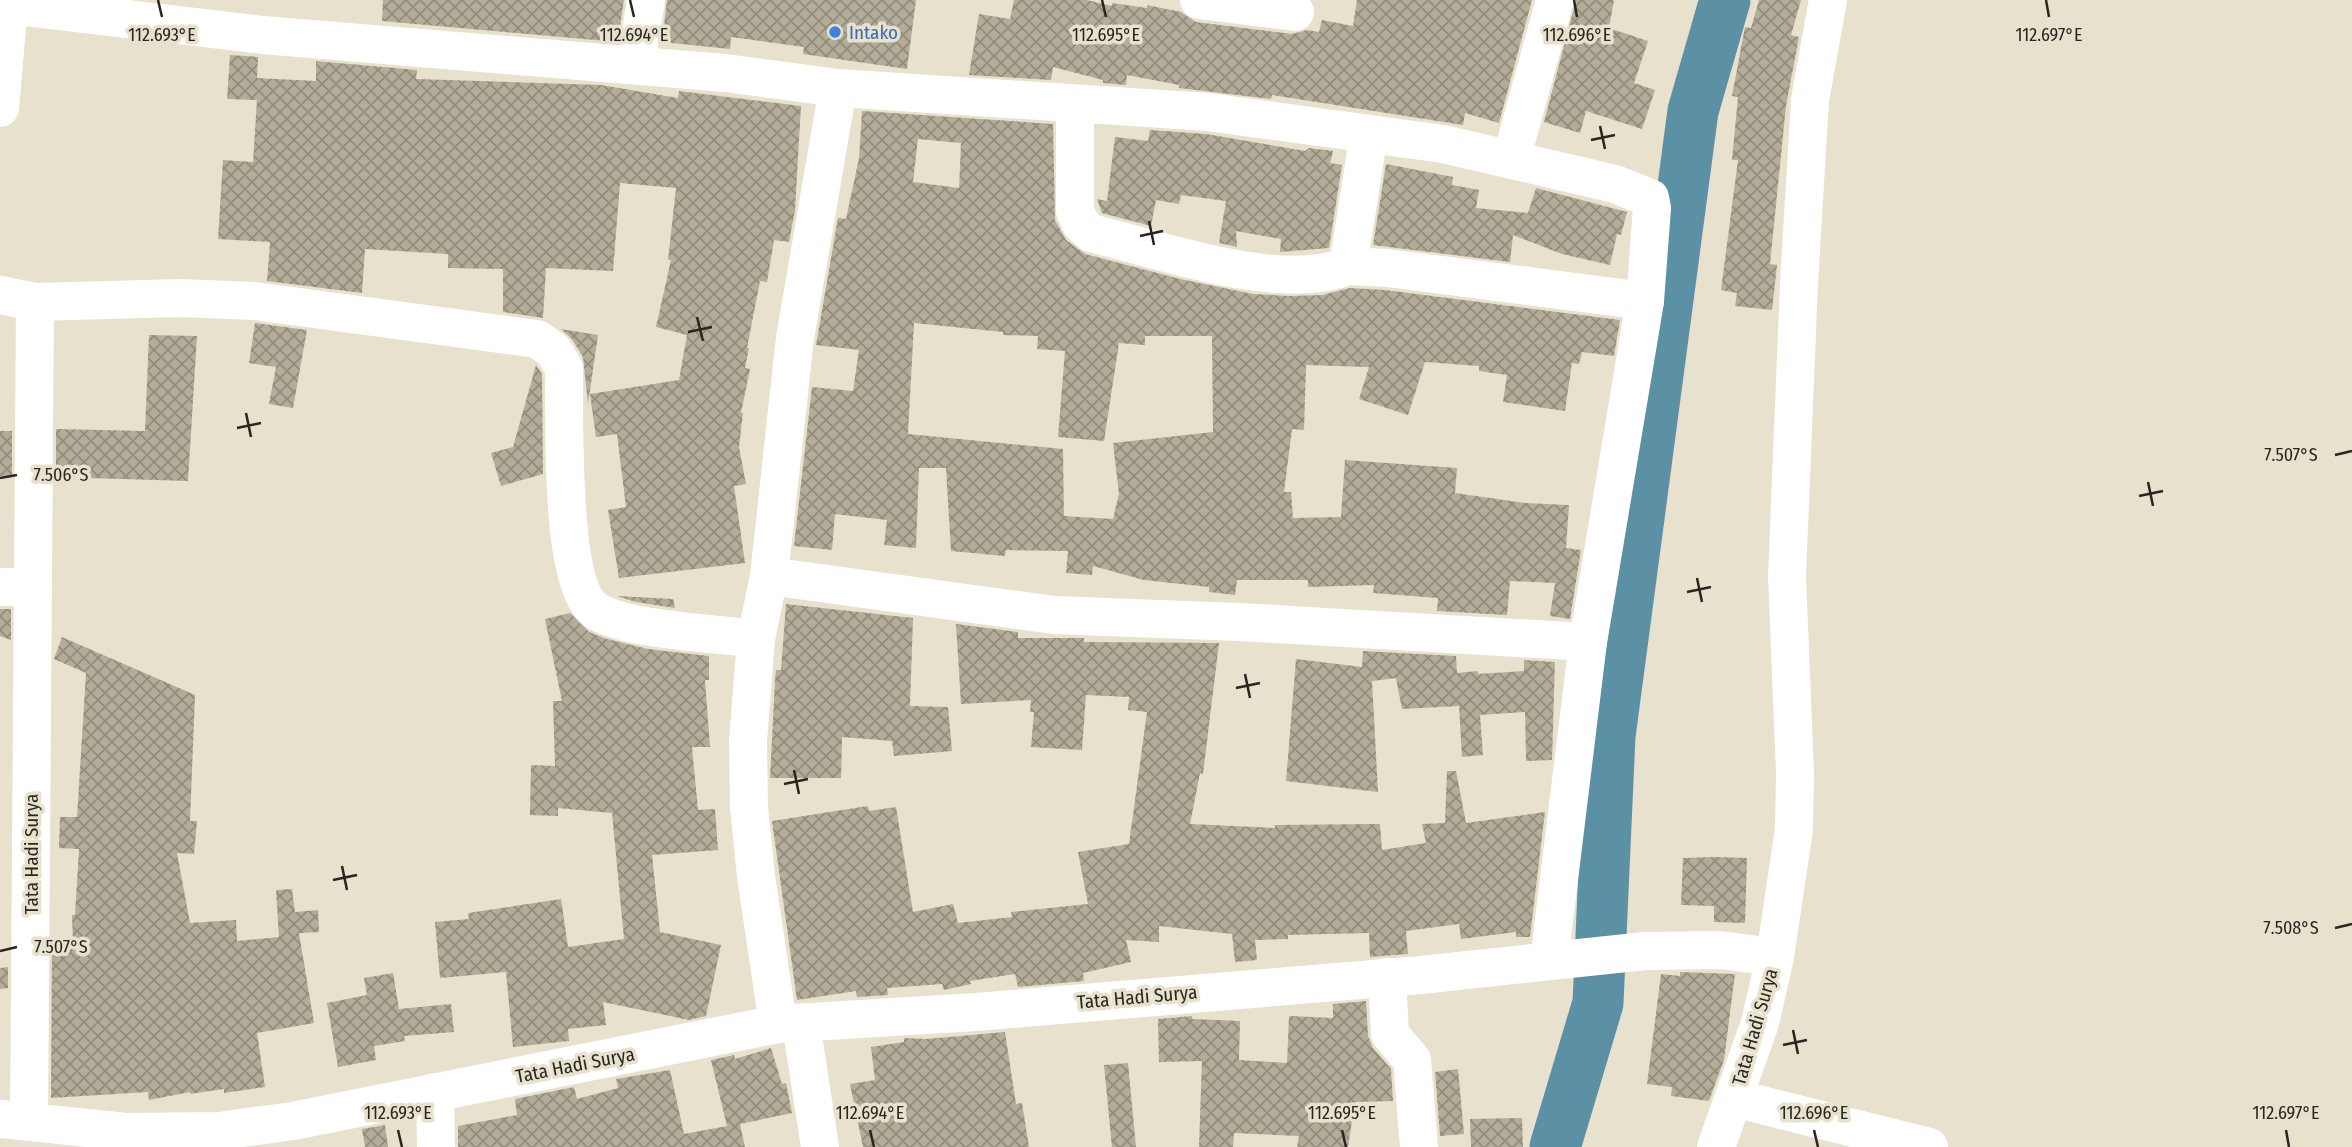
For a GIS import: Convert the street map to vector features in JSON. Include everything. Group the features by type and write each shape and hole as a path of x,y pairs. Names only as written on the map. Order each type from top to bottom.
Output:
{"street":[{"path":"636,65 646,0"},
{"path":"1199,0 1295,12"},
{"path":"1511,160 1555,0"},
{"path":"1775,957 1794,829 1787,576 1800,270 1811,100 1828,0"},
{"path":"0,108 5,4 263,35 725,73 838,88 1208,112 1443,144 1615,184 1650,198 1652,208 1645,301 1623,451 1588,642 1562,960"},
{"path":"820,1147 790,1023 749,807 748,741 756,639 769,576 795,338 838,88"},
{"path":"1075,104 1075,211 1081,224 1091,233 1248,271 1328,274 1348,265 1400,269 1645,301"},
{"path":"1348,265 1369,134"},
{"path":"18,298 255,301 537,339 553,350 564,368 569,541 575,576 583,598 599,613 629,623 756,639"},
{"name":"Tata Hadi Surya","path":"18,298 15,1120 126,1132 219,1131 292,1134 435,1092 790,1023 976,1012 1387,977 1645,951 1720,950 1775,957 1760,1023 1716,1147"},
{"path":"769,576 1054,615 1239,622 1588,642"},
{"path":"1387,977 1390,1034 1412,1060 1419,1147"},
{"path":"435,1092 436,1147"},
{"path":"1734,1098 1929,1147"}],"building":[{"path":"383,0 624,0 618,39 606,37 606,41 382,21"},
{"path":"667,0 916,0 907,69 803,54 804,47 731,37 730,49 662,42"},
{"path":"1014,0 1087,0 1112,6 1112,3 1147,8 1147,5 1181,12 1196,22 1292,34 1307,30 1319,32 1322,20 1353,26 1357,0 1532,0 1499,123 1465,113 1463,125 1272,95 1271,99 1179,88 1179,85 1127,75 1126,85 1103,83 1103,80 1053,67 1051,80 969,75 979,14 1010,19"},
{"path":"1576,0 1614,0 1609,28 1648,41 1634,83 1655,90 1642,129 1586,111 1580,133 1544,122"},
{"path":"1759,0 1801,0 1791,35 1799,37 1786,106 1770,264 1777,265 1772,310 1735,306 1737,293 1721,290 1738,160 1732,160 1738,97 1732,96 1745,27 1751,28"},
{"path":"230,55 258,57 257,78 316,81 316,61 417,70 416,79 601,85 678,98 679,91 801,106 795,210 789,242 774,240 767,282 760,281 747,348 745,368 750,369 741,413 739,447 746,484 734,486 745,563 619,578 608,510 626,507 617,434 596,437 590,394 679,380 687,335 656,327 671,260 668,260 676,188 620,183 613,271 546,268 543,318 503,312 503,269 448,268 448,254 365,249 362,293 267,281 270,242 218,239 223,160 253,162 257,100 227,99"},
{"path":"862,111 1053,124 1055,220 1066,240 1085,254 1180,279 1253,294 1290,296 1322,295 1350,288 1385,290 1620,320 1614,356 1582,352 1579,364 1572,363 1565,411 1503,402 1507,375 1479,371 1479,366 1425,362 1408,415 1359,399 1369,367 1306,365 1304,430 1292,429 1284,492 1291,492 1293,518 1341,517 1345,460 1457,468 1455,493 1525,503 1569,505 1566,548 1581,550 1570,619 1550,616 1555,583 1510,581 1507,615 1437,611 1438,598 1373,593 1374,585 1308,587 1308,580 1237,580 1235,595 1209,592 1209,587 1144,580 1093,566 1092,575 1066,573 1068,551 1006,550 1005,556 951,551 946,468 919,468 916,548 884,545 887,520 835,514 832,550 794,546 812,387 853,391 859,350 816,345 838,218 846,219 859,158","holes":["918,139 961,143 959,188 913,182","914,323 1003,332 1003,335 1038,336 1037,349 1065,351 1058,437 1104,441 1119,343 1145,345 1145,336 1212,336 1213,432 1113,443 1119,494 1113,519 1064,516 1063,449 908,434"]},
{"path":"1150,130 1206,134 1305,151 1309,148 1333,151 1330,163 1342,165 1329,248 1280,252 1281,239 1236,231 1237,247 1219,243 1226,201 1181,195 1179,204 1156,200 1151,226 1102,213 1097,199 1107,201 1115,137 1148,141"},
{"path":"1386,164 1453,177 1452,185 1479,190 1476,208 1528,213 1536,188 1627,212 1621,235 1617,234 1610,265 1562,254 1513,235 1510,262 1373,245"},
{"path":"255,323 307,330 293,408 269,404 276,367 249,363"},
{"path":"561,329 598,335 588,404 583,357 572,339"},
{"path":"149,335 197,336 188,481 56,477 56,429 145,431"},
{"path":"536,365 542,374 543,474 501,486 491,453 513,447"},
{"path":"0,431 12,431 12,476 0,476"},
{"path":"617,596 673,599 675,608 636,602"},
{"path":"786,604 913,618 910,706 948,707 952,751 894,756 892,741 842,737 841,778 770,778 776,670 781,670"},
{"path":"0,609 11,609 11,640 0,636"},
{"path":"570,613 589,632 607,639 648,649 709,656 709,680 705,680 710,747 692,747 698,810 715,809 718,850 652,855 660,932 721,945 706,1016 689,1020 603,1002 606,1025 568,1029 569,1041 513,1047 506,972 440,978 435,922 469,919 468,913 561,899 568,947 624,939 612,813 558,808 558,816 530,815 531,765 555,766 553,701 562,701 545,619"},
{"path":"956,624 1018,632 1018,638 1084,638 1084,642 1219,643 1203,774 1200,773 1190,824 1275,828 1275,825 1380,824 1382,850 1426,843 1422,824 1445,823 1447,771 1456,771 1466,823 1545,812 1530,937 1516,937 1516,932 1461,939 1459,924 1406,931 1408,954 1370,957 1369,933 1288,935 1288,939 1255,940 1257,960 1235,962 1232,934 1159,926 1159,942 1126,940 1131,962 1083,973 1084,981 1018,987 1015,974 970,981 971,984 944,990 942,984 887,988 888,995 857,997 856,991 797,1000 772,821 868,806 869,811 896,807 913,912 953,904 958,923 1012,917 1011,912 1088,904 1078,852 1129,844 1147,712 1128,710 1129,697 1086,695 1082,750 1031,747 1034,712 1030,712 1031,700 961,704"},
{"path":"62,637 195,695 190,821 197,821 194,854 177,853 190,923 236,920 237,941 279,937 276,890 292,889 295,912 318,910 319,932 299,933 314,1023 257,1033 265,1087 224,1093 224,1089 190,1092 149,1100 148,1092 51,1098 52,946 73,945 72,915 75,915 79,849 59,848 60,817 77,817 86,673 54,659"},
{"path":"1363,651 1456,656 1457,673 1524,671 1524,660 1555,662 1552,760 1526,761 1525,712 1480,715 1483,755 1462,757 1459,706 1402,709 1396,678 1372,681 1378,792 1286,781 1296,659 1362,667"},
{"path":"1683,858 1747,858 1745,923 1714,922 1714,906 1681,905"},
{"path":"8,967 8,988 0,989 0,968"},
{"path":"1680,972 1735,974 1724,1060 1709,1101 1671,1096 1672,1087 1647,1084 1661,974 1680,976"},
{"path":"393,973 399,1009 451,1004 454,1032 404,1036 405,1041 374,1046 376,1060 338,1067 327,1003 367,995 364,978"},
{"path":"1366,1001 1368,1036 1373,1048 1391,1069 1393,1101 1355,1102 1348,1147 1297,1147 1299,1136 1234,1133 1233,1147 1199,1147 1202,1061 1159,1062 1158,1019 1192,1016 1192,1019 1240,1021 1239,1060 1287,1063 1289,1016 1333,1018 1333,1004"},
{"path":"1005,1032 1016,1104 1022,1103 1029,1147 863,1147 850,1084 875,1080 871,1047 904,1042 904,1038 926,1039"},
{"path":"771,1048 782,1084 786,1083 792,1113 740,1124 745,1147 458,1147 458,1126 517,1115 515,1099 574,1087 577,1099 618,1088 616,1079 670,1070 684,1134 727,1126 711,1060 734,1055 735,1059"},
{"path":"1128,1063 1136,1147 1112,1147 1104,1065"},
{"path":"1458,1069 1464,1134 1440,1136 1435,1072"},
{"path":"1522,1118 1523,1147 1471,1147 1470,1119"},
{"path":"385,1125 388,1147 365,1147 362,1129"}],"waterway":[{"path":"1555,1147 1598,1003 1610,736 1693,111 1725,0"}],"place":[{"name":"Intako","path":"835,32"}]}
